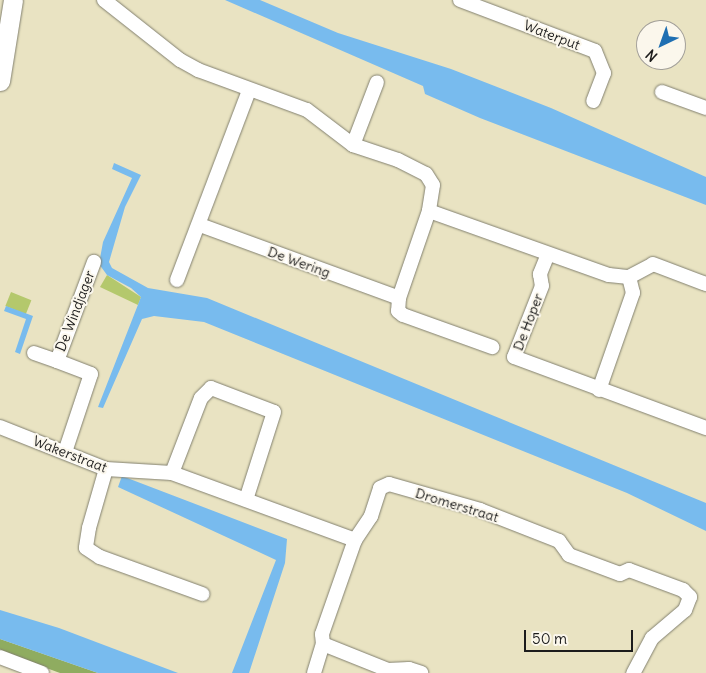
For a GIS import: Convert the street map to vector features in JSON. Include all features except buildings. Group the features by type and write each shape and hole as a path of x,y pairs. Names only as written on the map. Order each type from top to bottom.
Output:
{"street":[{"path":"0,81 13,0"},
{"path":"104,0 180,60 249,90 307,110 353,144 398,160 426,174 433,185 429,211 400,298 398,311 403,315 492,347"},
{"name":"Waterput","path":"460,0 595,51 604,74 593,101"},
{"path":"353,144 377,82"},
{"path":"177,280 200,225 249,90"},
{"path":"662,92 706,108"},
{"path":"429,211 609,276 629,277 654,264 706,284"},
{"name":"De Wering","path":"200,225 400,298"},
{"name":"De Hoper","path":"548,254 540,274 542,286 514,357 706,428"},
{"name":"De Windjager","path":"57,361 94,262"},
{"path":"600,390 633,293 629,277"},
{"name":"De Windjager","path":"34,353 91,374 65,452"},
{"path":"172,473 201,398 211,388 274,412 246,500"},
{"name":"Wakerstraat","path":"0,426 106,470 172,473 355,540"},
{"path":"106,470 89,528 86,548 100,557 202,594"},
{"name":"Dromerstraat","path":"314,673 323,644 322,634 355,540 371,516 380,488 389,484 480,510 559,541 569,555 620,574 630,570 682,590 690,597 685,610 652,638 633,673"},
{"path":"323,644 388,670 409,669 421,673"},
{"path":"0,657 42,673"}],"green space":[{"path":"107,275 141,297 138,305 100,287"},
{"path":"11,292 31,300 26,314 5,306"},
{"path":"0,639 98,673 60,673 0,651"}],"water":[{"path":"225,0 260,0 338,33 451,69 551,108 706,177 706,205 480,118 425,94 423,86"},
{"path":"114,163 141,175 125,207 109,262 112,268 148,288 207,298 706,503 706,531 627,493 204,322 154,316 142,319 103,408 98,407 141,297 131,288 107,275 99,264 103,242 132,178 112,169"},
{"path":"6,306 33,316 20,354 15,352 26,319 4,311"},
{"path":"122,476 287,539 285,563 249,673 232,673 276,560 118,487"},
{"path":"0,610 59,628 178,673 98,673 0,639"}]}
